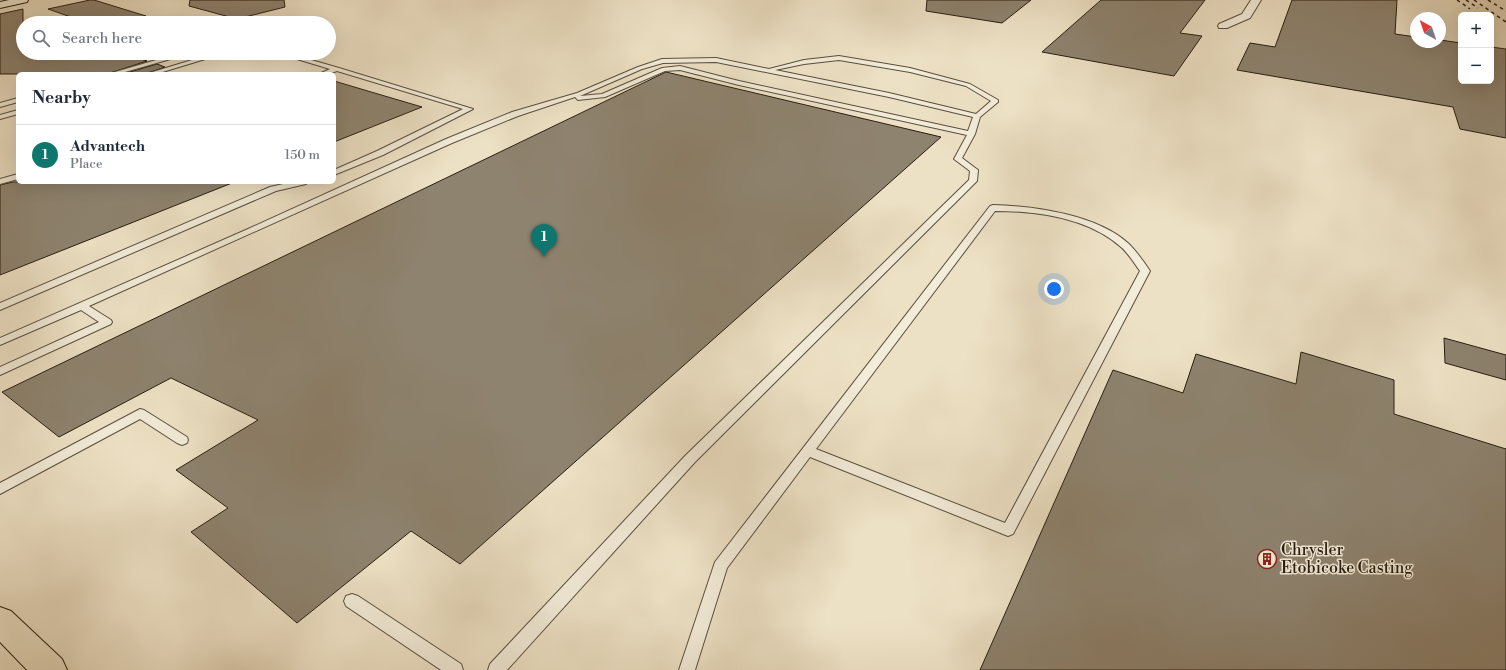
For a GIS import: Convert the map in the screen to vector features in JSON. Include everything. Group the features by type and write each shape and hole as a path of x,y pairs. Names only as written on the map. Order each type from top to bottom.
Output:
{"main road":[{"path":"0,5 23,0"},
{"path":"0,621 50,670"}],"street":[{"path":"1223,26 1246,16 1256,0"}],"lane":[{"path":"496,670 690,459 973,181 974,170 958,159 971,134 976,116 996,101 968,85 910,70 839,58 804,62 766,70"},
{"path":"118,72 161,60"},
{"path":"156,72 198,60"},
{"path":"305,60 469,109 380,153 336,172"},
{"path":"0,342 449,140 515,114 563,99 640,68 662,62 716,60 889,95 976,116"},
{"path":"563,99 603,96 664,69 680,68 739,83 971,134"},
{"path":"328,72 337,69"},
{"path":"0,105 16,101"},
{"path":"0,117 16,113"},
{"path":"0,182 16,177"},
{"path":"0,307 273,189 294,184"},
{"path":"686,670 720,566 807,451 993,208 1016,207 1056,214 1094,227 1123,243 1145,271 1008,530 807,451"},
{"path":"0,371 107,322 81,306"},
{"path":"0,489 140,413 182,440"},
{"path":"352,601 455,670"}],"building":[{"path":"94,0 146,16 68,16 48,9"},
{"path":"190,0 284,0 285,7 249,16 226,16 189,6"},
{"path":"927,0 1031,0 1002,23 926,11"},
{"path":"1101,0 1205,0 1180,33 1202,36 1174,76 1042,52"},
{"path":"1292,0 1397,0 1395,34 1410,36 1410,48 1446,48 1446,41 1458,43 1458,84 1494,84 1494,47 1506,49 1506,138 1460,129 1453,107 1237,70 1250,43 1275,47"},
{"path":"23,9 23,16 16,16 16,60 147,61 113,72 16,72 16,74 0,74 0,14"},
{"path":"157,64 165,67 151,72 130,72"},
{"path":"666,72 941,137 460,564 411,531 297,623 191,532 228,508 176,470 258,420 171,378 59,437 2,392"},
{"path":"336,82 422,107 336,141"},
{"path":"13,182 16,182 16,184 229,184 0,275 0,185"},
{"path":"1444,338 1506,355 1506,380 1445,363"},
{"name":"Chrysler Etobicoke Casting","path":"1301,352 1394,380 1394,414 1506,449 1506,670 980,670 1113,370 1183,393 1196,354 1296,384"}],"railway":[{"path":"1457,0 1470,9"},
{"path":"1466,0 1478,8"},
{"path":"1474,0 1506,22"},
{"path":"1488,0 1506,11"}],"place":[{"name":"Advantech","path":"544,257"},
{"name":"Chrysler Etobicoke Casting","path":"1267,559"}]}
